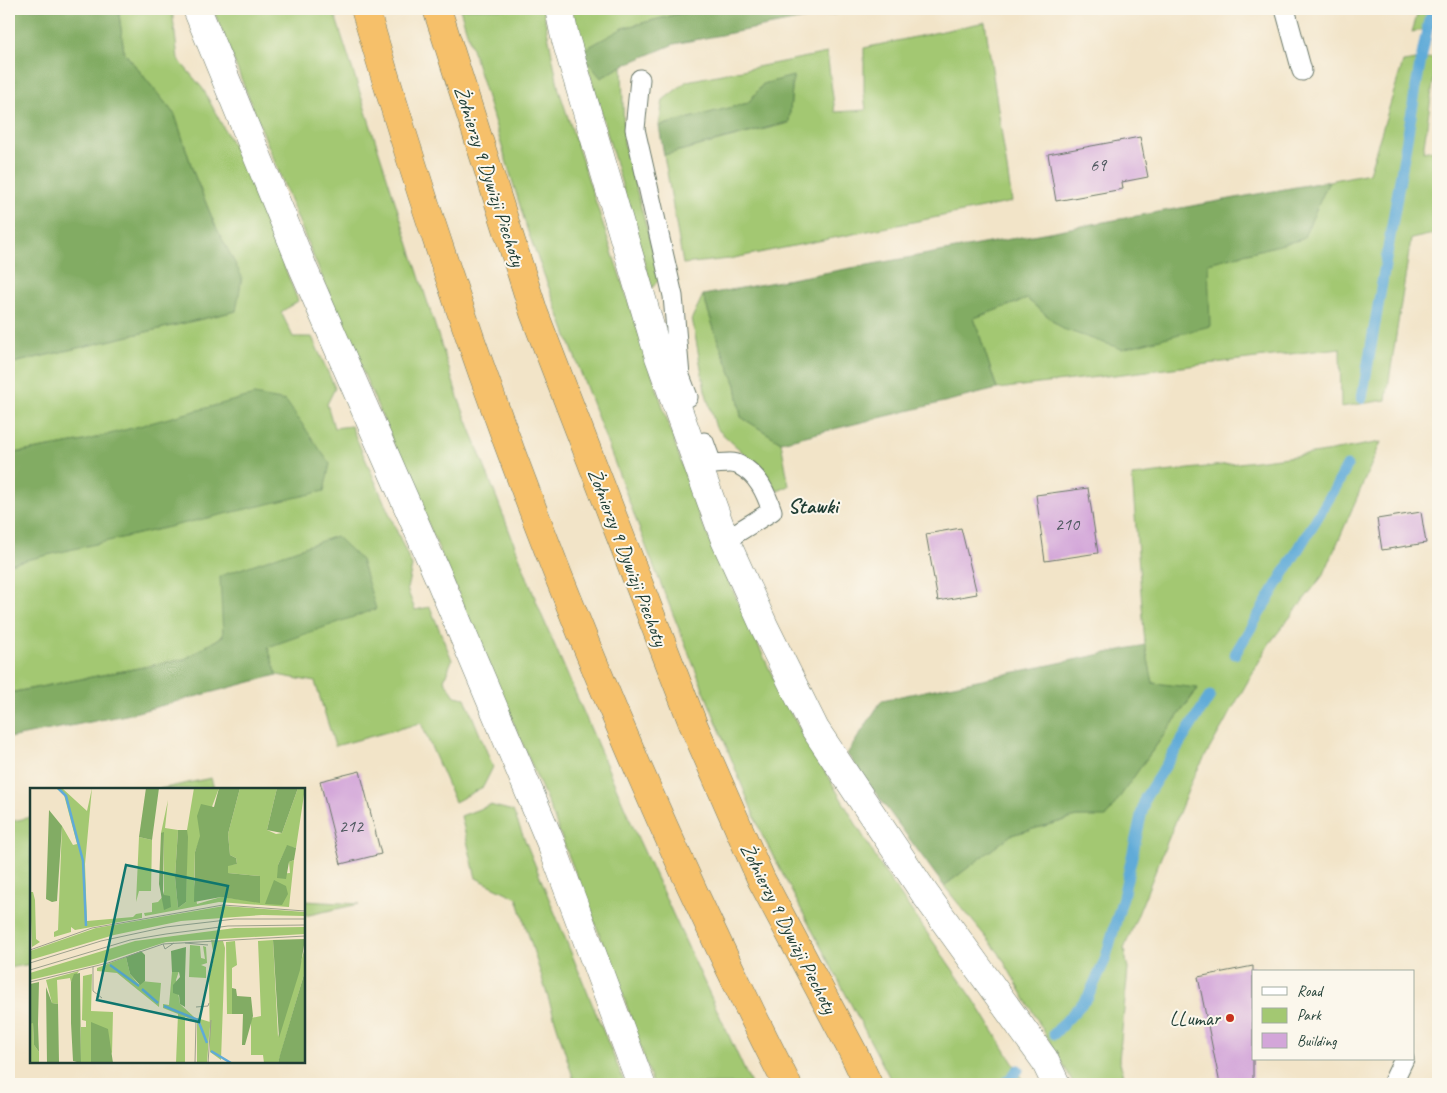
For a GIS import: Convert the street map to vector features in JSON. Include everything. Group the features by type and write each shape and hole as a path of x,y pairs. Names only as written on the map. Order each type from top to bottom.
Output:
{"highway":[{"path":"366,9 390,94 452,288 546,547 685,877 786,1084"},
{"name":"Żołnierzy 9 Dywizji Piechoty","path":"437,9 534,313 693,724 761,880 853,1052 868,1084"}],"street":[{"path":"198,9 304,270 443,587 552,846 641,1084"},
{"path":"559,9 565,37 659,357 725,540 764,628 816,729 926,894 1044,1059 1056,1084"}],"lane":[{"path":"1285,9 1302,71"},
{"path":"640,79 635,129 673,296 680,376 712,464 738,464 759,480 772,511 725,540"},
{"path":"1392,1084 1404,1060"}],"green space":[{"path":"9,9 121,9 119,14 124,52 175,115 194,174 215,225 242,277 236,311 9,364"},
{"path":"121,9 172,9 178,59 203,89 247,172 298,301 281,312 293,337 312,337 335,388 327,404 334,428 351,426 412,566 407,589 415,610 430,607 452,660 444,680 455,696 465,698 493,767 483,787 455,802 421,723 335,746 315,682 277,675 267,647 223,636 185,659 9,693 9,564 15,563 84,441 9,454 9,364 236,311 215,225 194,174 175,115 124,52 119,14"},
{"path":"213,9 333,9 459,400 542,616 637,836 751,1084 653,1084 622,992 548,803 308,244"},
{"path":"460,9 543,9 559,90 699,517 786,705 883,870 974,1000 1026,1084 893,1084 762,835 650,557 528,232"},
{"path":"571,9 697,9 623,28 601,78 622,66 624,143 660,278 652,288"},
{"path":"697,9 807,9 809,18 674,44 622,66 601,78 580,52 623,28"},
{"path":"807,9 866,9 809,18"},
{"path":"1419,9 1438,9 1438,26 1412,32"},
{"path":"985,22 1012,202 729,259 683,264 664,155 789,123 793,77 763,84 748,103 659,126 663,100 687,81 827,53 835,112 866,110 864,48"},
{"path":"1437,57 1423,152 1438,149 1438,233 1411,239 1386,400 1341,407 1340,348 997,389 974,318 1027,299 1063,329 1208,263 1302,239 1329,181 1369,173 1403,62"},
{"path":"793,76 789,122 664,155 659,126 748,103 763,84"},
{"path":"1329,181 1303,239 1208,263 1210,326 1122,349 1063,329 1027,299 974,318 997,389 781,442 741,417 736,385 718,341 703,295"},
{"path":"703,295 718,341 736,385 741,417 781,442 789,486 778,491 749,458 716,428 705,390 692,318"},
{"path":"254,395 286,401 330,464 324,491 9,564 9,454 84,441"},
{"path":"1381,442 1324,574 1269,644 1193,778 1124,949 1128,969 1119,1060 1127,1084 1074,1084 999,953 944,886 1011,835 1077,817 1106,816 1198,689 1153,683 1145,645 1132,476 1320,453"},
{"path":"336,536 361,560 376,609 268,647 277,675 126,715 9,738 9,693 185,659 223,636 220,576"},
{"path":"1145,645 1153,683 1198,688 1106,817 1077,817 1011,835 944,886 847,754 882,700"},
{"path":"211,778 214,788 165,788"},
{"path":"490,805 513,811 625,1084 575,1084 517,898 476,878 461,816"},
{"path":"30,817 30,964 9,968 9,822"},
{"path":"305,901 359,904 305,916"}],"building":[{"path":"1140,137 1148,177 1122,182 1123,189 1056,201 1048,154"},
{"path":"1088,488 1098,553 1045,561 1036,495"},
{"path":"1421,512 1426,543 1382,550 1377,519"},
{"path":"961,528 977,594 938,601 926,534"},
{"path":"360,771 381,854 341,864 320,781"},
{"name":"LLumar","path":"1253,966 1253,1084 1220,1084 1198,977"}],"waterway":[{"path":"1362,398 1419,70 1429,20 1437,9"},
{"path":"1235,654 1347,466"},
{"path":"1054,1034 1088,997 1105,960 1123,897 1145,798 1210,696"},
{"path":"1005,1084 1018,1070"}],"place":[{"name":"LLumar","path":"1230,1018"}],"district":[{"name":"Stawki","path":"813,506"}]}
